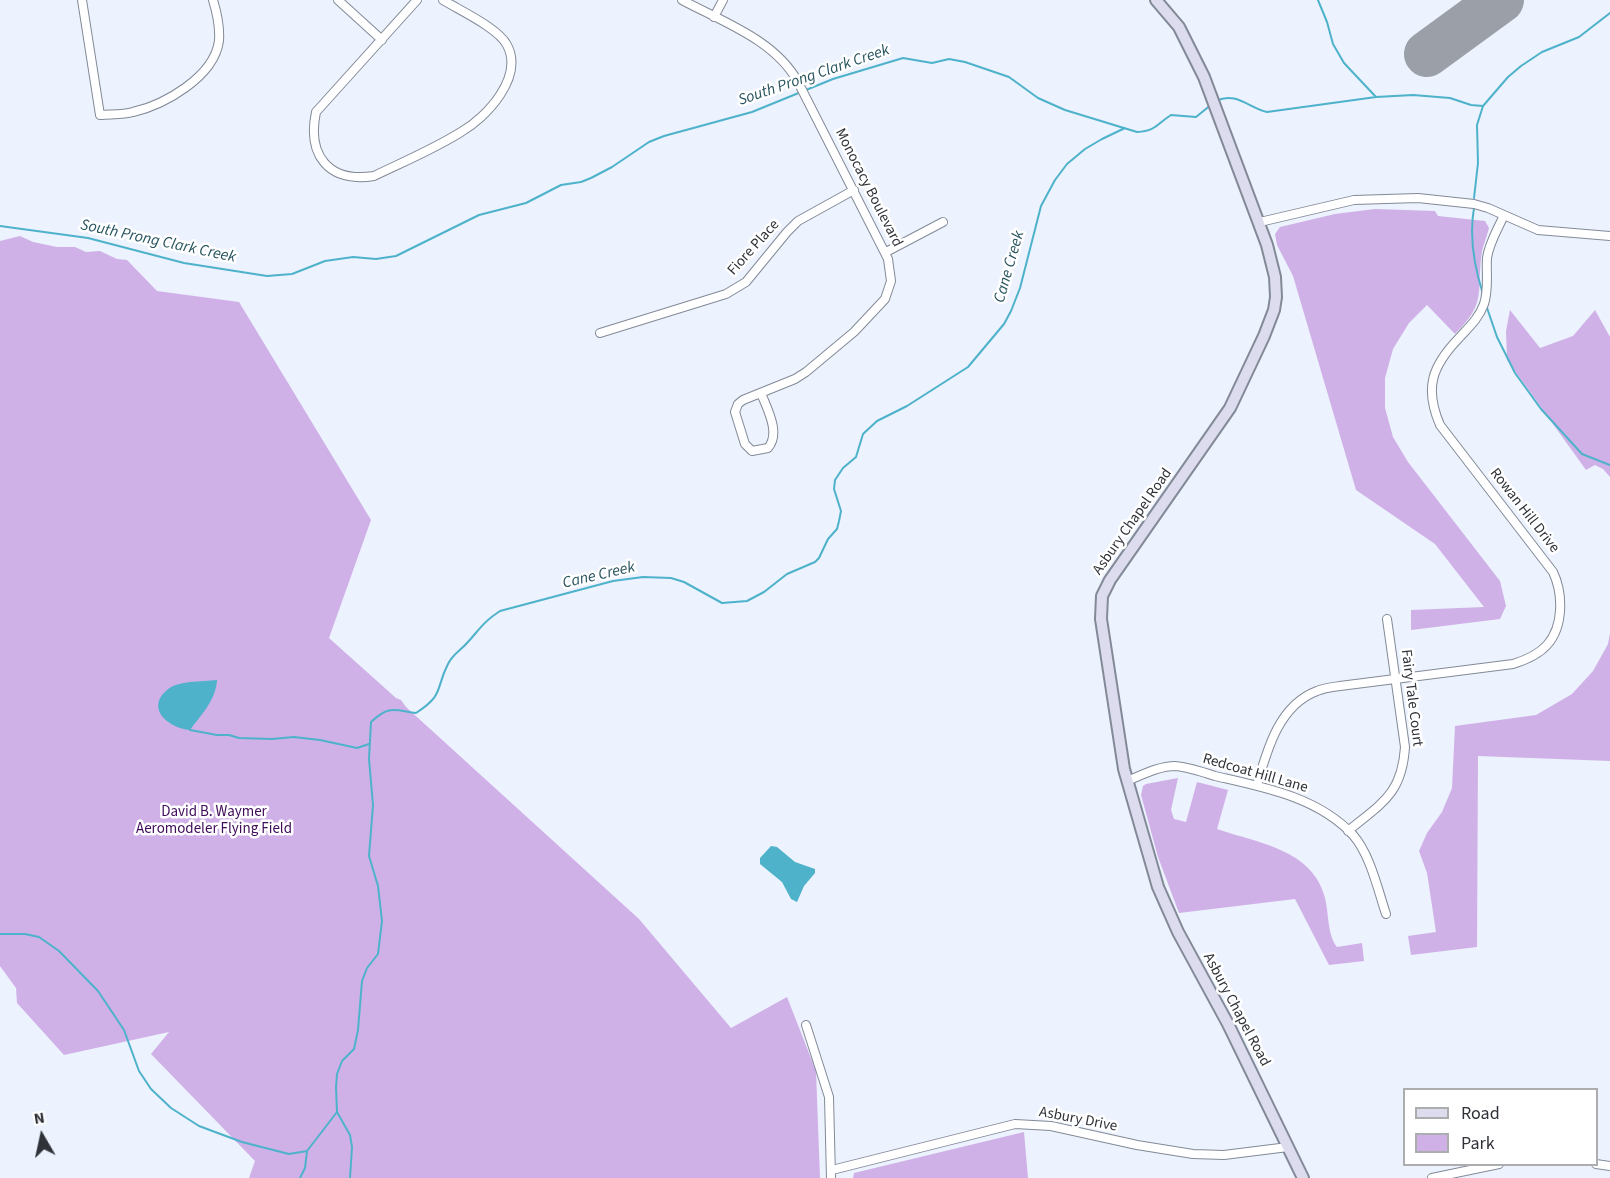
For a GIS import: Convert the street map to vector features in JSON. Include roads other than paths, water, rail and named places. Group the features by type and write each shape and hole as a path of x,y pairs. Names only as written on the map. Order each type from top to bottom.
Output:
{"main road":[{"name":"Asbury Chapel Road","path":"1156,0 1172,17 1188,42 1207,86 1260,222 1270,255 1276,287 1274,310 1230,408 1110,580 1102,596 1101,619 1107,668 1127,781 1145,846 1167,907 1303,1178"}],"street":[{"path":"82,0 100,115 130,113 150,108 193,82 214,56 219,42 218,18 213,0"},
{"path":"338,0 382,40"},
{"path":"417,0 316,112 313,129 315,146 322,160 337,173 348,177 374,176 462,131 488,109 506,84 512,69 512,57 500,35 443,0"},
{"name":"Monocacy Boulevard","path":"682,0 773,50 787,64 886,252 890,266 891,281 885,299 854,332 795,379 743,400 738,404 735,412 745,444 752,451 768,448 774,438 761,393"},
{"path":"714,17 723,0"},
{"name":"Fiore Place","path":"600,333 709,301 732,291 746,282 798,221 854,190"},
{"path":"1260,222 1336,202 1388,198 1428,199 1474,204 1538,230 1610,236"},
{"name":"Rowan Hill Drive","path":"1257,785 1269,742 1280,723 1297,704 1316,691 1513,664 1529,658 1548,644 1560,617 1558,582 1553,572 1440,425 1432,400 1431,387 1437,366 1444,354 1473,324 1487,296 1490,247 1504,215"},
{"path":"886,252 943,222"},
{"name":"Fairy Tale Court","path":"1348,831 1383,803 1397,786 1403,767 1405,747 1387,619"},
{"name":"Redcoat Hill Lane","path":"1127,781 1161,768 1177,766 1257,785 1305,801 1337,820 1355,837 1371,868 1386,914"},
{"path":"806,1025 829,1097 832,1174"},
{"name":"Asbury Drive","path":"832,1174 1015,1124 1051,1126 1137,1145 1193,1154 1224,1155 1288,1147"},
{"path":"1432,1178 1489,1166"}],"water":[{"path":"217,680 211,701 190,730 174,726 162,716 158,704 167,690 177,684"},
{"path":"771,846 777,847 795,862 815,869 815,873 804,886 797,902 791,899 782,882 760,864 760,858"}],"waterway":[{"path":"1318,0 1333,44 1344,63 1376,97"},
{"name":"South Prong Clark Creek","path":"1474,198 1478,163 1477,125 1483,106 1508,77 1521,66 1542,52 1579,37 1610,13"},
{"name":"South Prong Clark Creek","path":"0,226 88,238 184,263 267,276 292,274 325,261 353,257 376,259 396,256 479,215 526,203 561,185 591,178 649,142 664,136 752,112 833,79 903,58 932,63 949,59 965,62 1009,77 1038,98 1065,110 1137,132 1152,129 1171,115 1196,117 1212,104"},
{"name":"South Prong Clark Creek","path":"1216,101 1223,98 1236,99 1267,112 1376,97 1413,95 1450,98 1471,105 1483,106"},
{"name":"Cane Creek","path":"350,1178 352,1147 350,1135 337,1112 337,1074 342,1061 354,1049 362,981 367,968 378,954 382,921 378,886 369,856 373,805 369,759 371,722 387,711 416,713 431,701 438,691 452,658 486,622 500,611 613,581 643,577 671,578 684,582 722,603 747,601 764,592 787,574 815,562 828,539 837,529 839,521 841,511 834,489 835,480 843,468 856,457 863,434 877,421 907,406 968,367 1004,324 1011,311 1020,288 1041,206 1055,180 1067,164 1085,149 1125,128"},
{"path":"1474,208 1473,251 1483,294"},
{"path":"1486,305 1497,337 1515,373 1541,409 1582,454 1610,465"},
{"path":"189,728 239,738 294,737 357,748 369,744"},
{"path":"0,934 25,934 39,937 59,951 98,991 124,1030 139,1071 151,1089 171,1108 199,1126 242,1142 289,1154 307,1151"},
{"path":"300,1178 305,1168 307,1151 337,1112"}],"park label":[{"name":"David B. Waymer Aeromodeler Flying Field","path":"214,822"}]}
